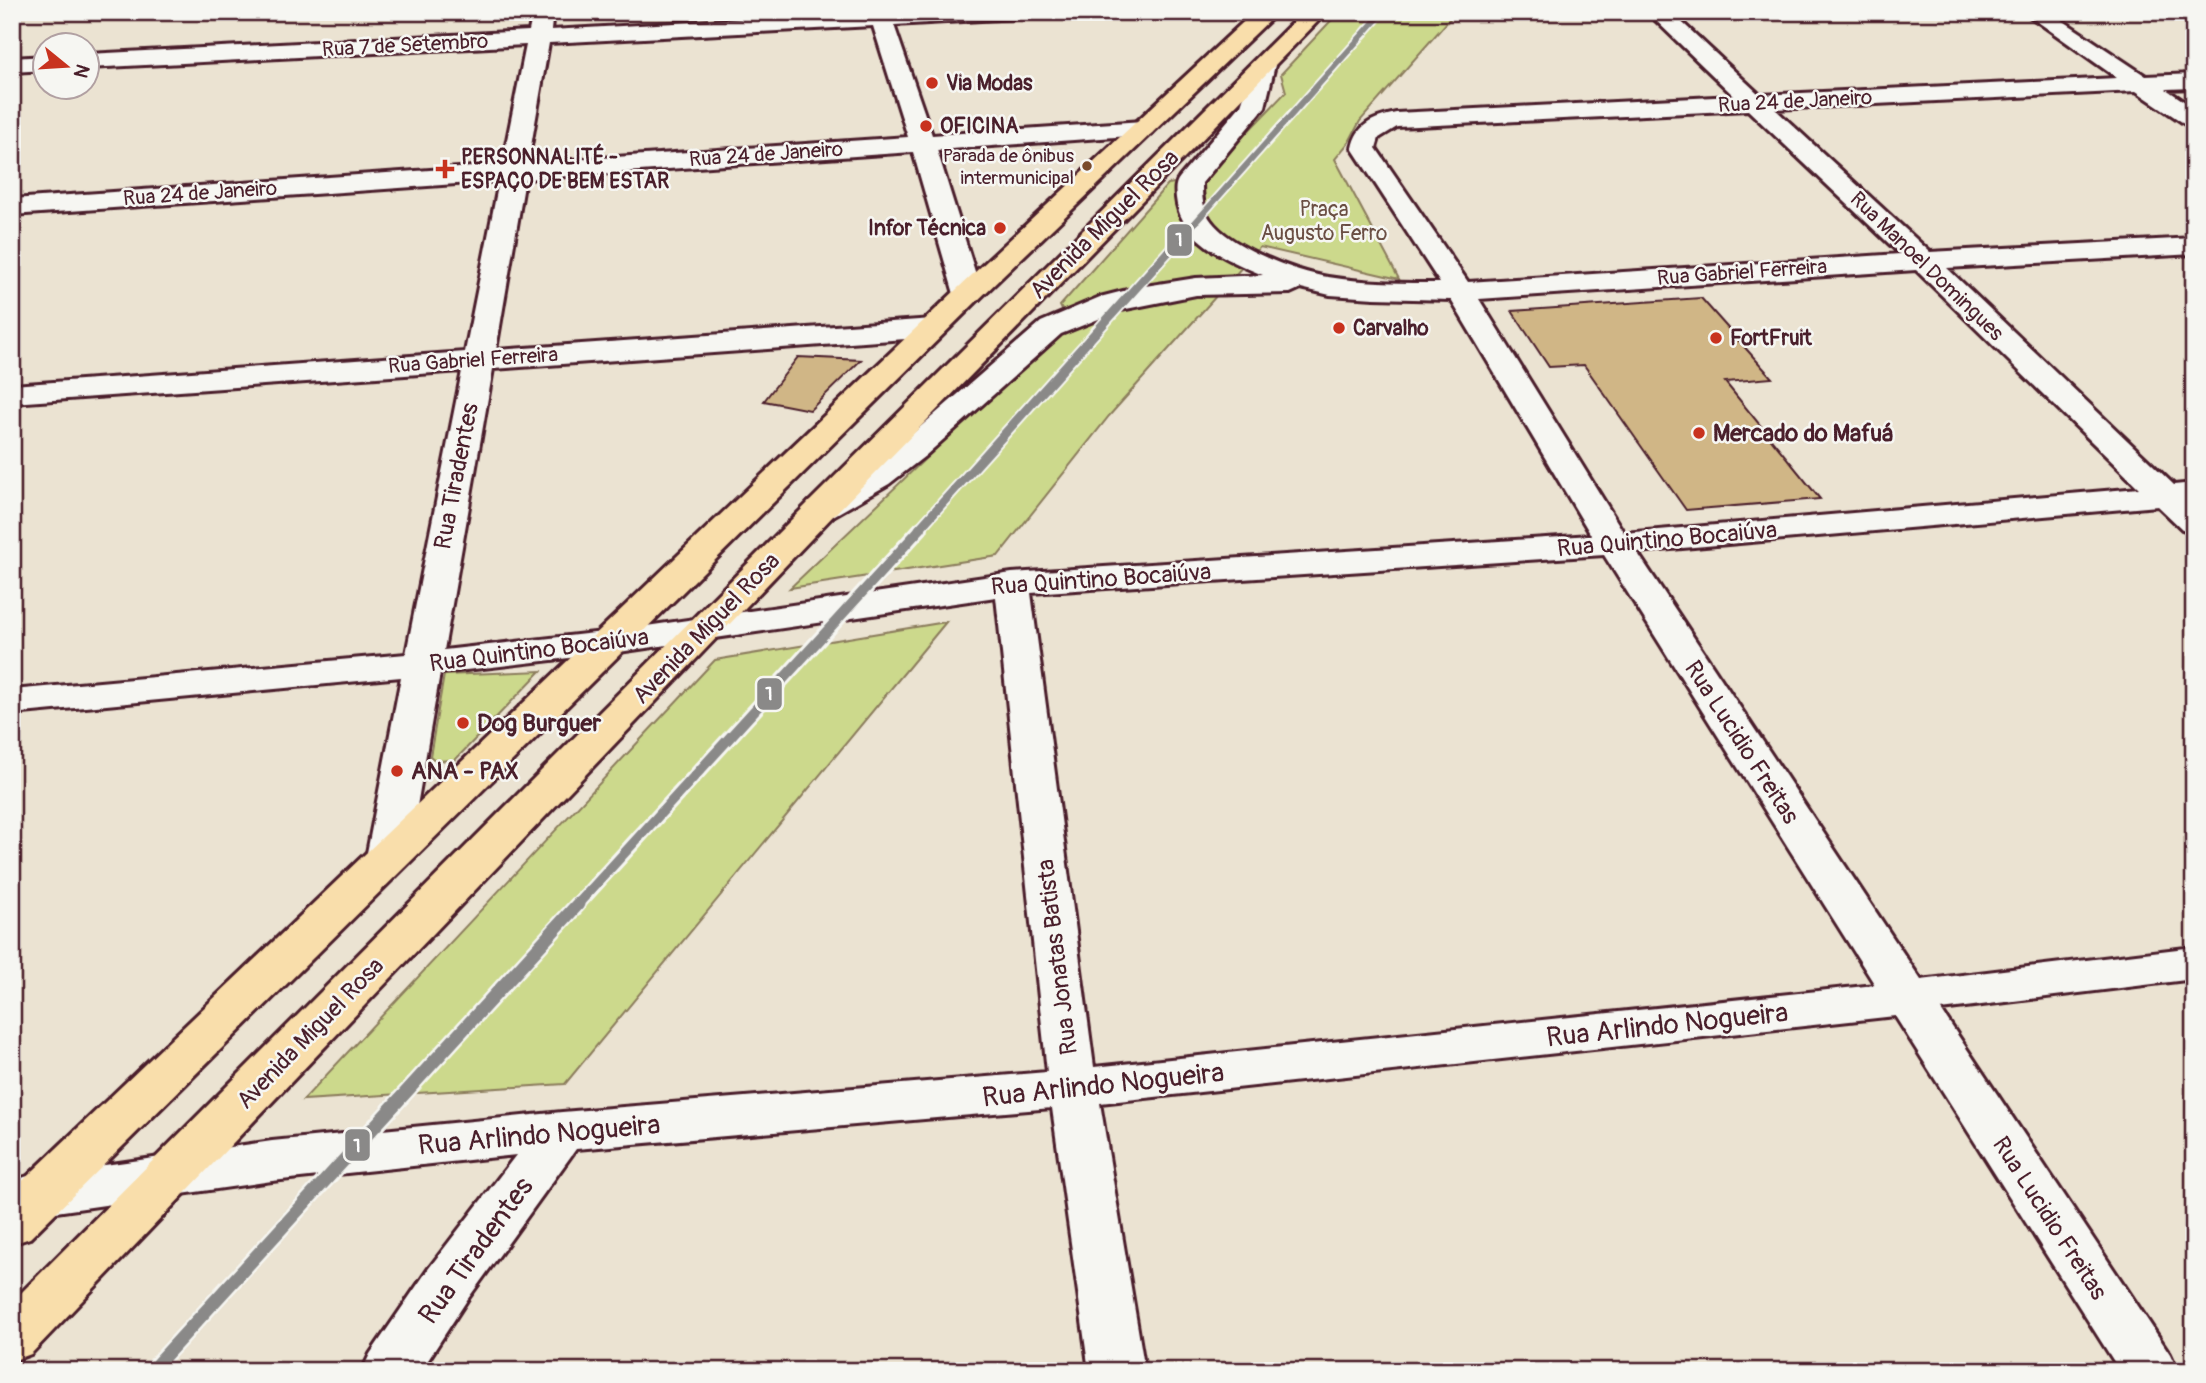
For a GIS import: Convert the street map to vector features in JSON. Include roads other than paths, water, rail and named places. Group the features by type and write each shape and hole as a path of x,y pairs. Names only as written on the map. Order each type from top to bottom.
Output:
{"main road":[{"name":"Avenida Miguel Rosa","path":"22,1205 612,642 968,294 1267,12"},
{"name":"Avenida Miguel Rosa","path":"12,1338 821,509 1316,12"}],"street":[{"name":"Rua 7 de Setembro","path":"102,60 542,25 1016,12"},
{"name":"Rua Manoel Domingues","path":"1658,12 1922,260 2180,494 2194,522"},
{"path":"2035,12 2194,119"},
{"path":"880,17 923,144 968,294"},
{"name":"Rua Tiradentes","path":"387,858 542,25"},
{"path":"12,65 32,64"},
{"path":"1264,65 1253,107 1189,181 1190,206 1206,232 1290,280"},
{"name":"Rua 24 de Janeiro","path":"1396,120 2194,81"},
{"name":"Rua Lucidio Freitas","path":"1396,120 1381,124 1367,135 1364,148 1460,291 1614,544 2150,1371"},
{"name":"Rua 24 de Janeiro","path":"12,207 1143,128"},
{"name":"Rua Gabriel Ferreira","path":"821,509 877,477 914,449 1051,328 1115,301 1156,290 1290,280 1327,286 1460,291 1922,260 2194,246"},
{"name":"Rua Gabriel Ferreira","path":"12,394 933,328"},
{"name":"Rua Quintino Bocaiúva","path":"12,702 421,664 612,642 1012,584 1614,544 2180,494"},
{"name":"Rua Jonatas Batista","path":"1012,584 1073,1088 1117,1371"},
{"name":"Rua Arlindo Nogueira","path":"22,1205 171,1174 272,1161 546,1132 1073,1088 1907,998 2194,963"},
{"name":"Rua Tiradentes","path":"390,1371 546,1132"}],"place":[{"name":"Via Modas","path":"932,83"},
{"name":"OFICINA","path":"926,126"},
{"name":"Parada de ônibus intermunicipal","path":"1087,166"},
{"name":"PERSONNALITÉ - ESPAÇO DE BEM ESTAR","path":"445,169"},
{"name":"Infor Técnica","path":"1000,228"},
{"name":"Carvalho","path":"1339,328"},
{"name":"FortFruit","path":"1716,338"},
{"name":"Mercado do Mafuá","path":"1699,433"},
{"name":"Dog Burguer","path":"463,723"},
{"name":"ANA - PAX","path":"397,771"}],"park label":[{"name":"Praça Augusto Ferro","path":"1324,221"}]}
